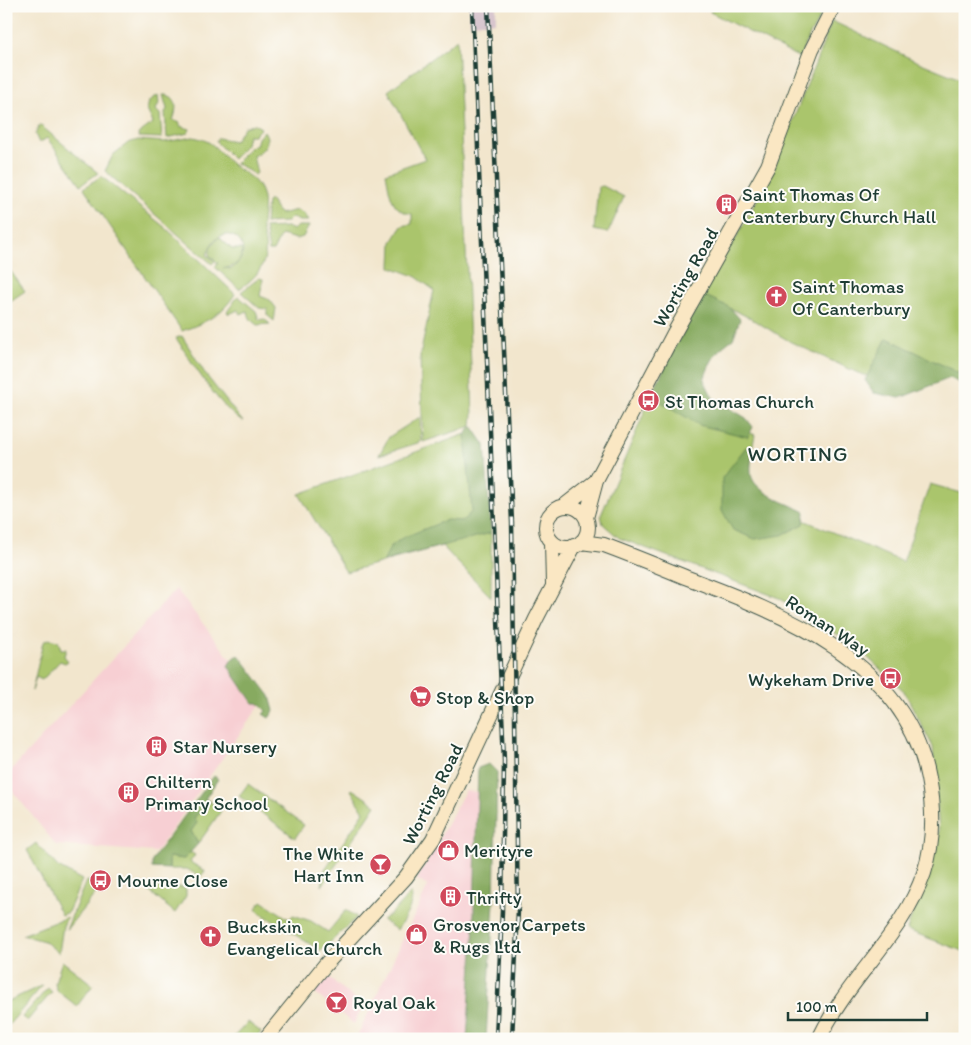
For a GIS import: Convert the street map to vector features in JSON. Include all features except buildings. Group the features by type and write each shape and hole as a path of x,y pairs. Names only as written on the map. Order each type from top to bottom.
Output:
{"main road":[{"name":"Worting Road","path":"265,1039 325,965 406,877 433,839 553,585 582,534 596,481 673,335 768,166 812,49 834,6"},
{"name":"Worting Road","path":"564,506 596,481"},
{"path":"564,506 574,507 582,534 563,548 552,542 546,531 547,521 554,510 564,506"},
{"name":"Roman Way","path":"582,534 604,545 775,612 827,642 870,675 897,704 912,731 926,764 932,797 932,827 924,873 902,917 841,1003 819,1039"},
{"name":"Worting Road","path":"552,542 553,585"}],"shaded area":[{"path":"469,6 496,6 496,22 470,24"},
{"name":"Chiltern Primary School","path":"176,589 263,701 156,852 56,845 6,783 6,776"},
{"path":"465,791 477,792 473,949 467,1039 356,1039 428,886 417,880"},
{"path":"327,976 363,1006 354,1024 313,992"}],"green space":[{"path":"713,6 826,6 805,44 800,58 710,12"},
{"path":"832,21 916,61 965,81 965,366 957,374 887,338 868,376 858,373 791,342 748,317 701,294 736,238 773,171"},
{"path":"457,39 472,426 423,442 420,356 434,290 415,276 391,267 392,242 402,226 412,224 412,214 399,209 395,205 390,194 386,173 425,159 388,91"},
{"path":"158,95 159,103 156,110 160,114 162,138 139,137 138,134 153,123 147,110 149,101"},
{"path":"163,95 174,100 176,108 173,120 180,123 180,126 190,129 188,133 167,138 165,113 167,109"},
{"path":"254,124 261,128 254,135 248,135 246,144 233,159 216,142 218,138 235,141 244,127"},
{"path":"40,125 98,173 81,185 47,138 39,143 35,134"},
{"path":"264,131 267,143 260,152 253,156 257,173 255,175 236,163 250,147 256,145 258,138"},
{"path":"193,137 207,141 259,187 264,205 262,231 265,243 265,258 260,270 239,289 215,267 218,263 209,255 211,247 207,255 215,261 212,264 105,171 113,155 128,143 138,140 165,142","holes":["229,235 236,238 241,243 243,251 241,257 242,249 232,249 220,236"]},
{"path":"101,176 167,229 235,294 219,313 206,321 182,331 84,188"},
{"path":"603,186 624,197 608,233 594,230 598,187"},
{"path":"270,200 280,214 297,210 304,214 308,221 299,221 292,217 287,222 265,223 267,202"},
{"path":"298,226 309,226 303,237 296,239 281,235 273,251 269,251 265,228 287,227 294,230"},
{"path":"6,265 25,291 6,304"},
{"path":"259,278 263,279 260,296 270,300 276,308 274,321 267,315 267,309 259,308 241,292"},
{"path":"701,294 729,307 740,319 733,339 722,347 714,357 704,380 713,398 746,418 753,427 748,437 699,425 653,397 655,387"},
{"path":"238,296 256,311 259,320 264,319 270,324 257,325 251,320 247,311 241,314 238,310 229,314 227,312"},
{"path":"182,336 206,375 243,422 224,406 207,384 176,338"},
{"path":"887,338 965,376 965,386 950,378 900,398 874,393 865,380"},
{"path":"655,387 755,435 742,494 903,562 930,484 965,494 965,952 907,930 939,832 933,747 904,691 853,644 779,598 619,538 603,524 601,515"},
{"path":"420,417 421,442 379,455 389,437"},
{"path":"472,426 485,445 491,533 384,561 390,547 402,538 447,520 463,521 472,511 465,435"},
{"path":"466,434 480,535 491,533 491,597 442,546 346,572 299,494"},
{"path":"746,447 753,447 751,474 753,481 765,492 805,512 804,524 782,535 755,539 733,530 722,510 722,478"},
{"path":"48,639 58,641 61,649 66,649 64,656 68,661 65,663 60,661 42,680 36,677 32,691 43,642"},
{"path":"239,655 270,696 274,711 269,718 263,714 266,711 258,703 253,703 228,666 232,659"},
{"path":"489,764 497,772 494,902 486,1039 467,1039 473,949 478,768"},
{"path":"214,776 218,779 205,799 209,801 194,818 197,823 191,831 198,844 184,859 169,857 169,869 152,868 152,861 160,849"},
{"path":"248,784 304,825 295,838 239,796"},
{"path":"352,789 376,805 322,886 325,869 364,812"},
{"path":"209,801 221,811 198,844 191,831 196,823 194,818"},
{"path":"36,843 58,867 82,880 68,912 61,915 27,850"},
{"path":"190,852 195,855 190,862 205,871 200,877 187,869 169,869 169,857 184,859"},
{"path":"86,881 104,883 66,930"},
{"path":"180,887 186,889 186,896 175,913 145,888"},
{"path":"411,893 410,907 397,930 382,920 390,915"},
{"path":"262,901 289,919 293,915 311,921 328,932 346,910 357,917 321,951 259,912 256,908"},
{"path":"67,917 63,926 59,953 44,941 22,935"},
{"path":"62,961 93,985 77,1006 56,990 55,982"},
{"path":"43,985 6,1028 6,1002"},
{"path":"48,988 52,992 27,1021 22,1017"},
{"path":"248,1022 261,1032 256,1039 232,1039"}],"railway":[{"path":"472,6 504,761 502,911 496,1039"},
{"path":"488,6 512,522 518,910 512,1039"}],"place":[{"name":"Saint Thomas Of Canterbury Church Hall","path":"726,205"},
{"name":"Saint Thomas Of Canterbury","path":"776,297"},
{"name":"St Thomas Church","path":"649,401"},
{"name":"Wykeham Drive","path":"890,679"},
{"name":"Stop & Shop","path":"420,697"},
{"name":"Star Nursery","path":"157,746"},
{"name":"Chiltern Primary School","path":"129,792"},
{"name":"Merityre","path":"448,850"},
{"name":"The White Hart Inn","path":"380,864"},
{"name":"Mourne Close","path":"101,880"},
{"name":"Thrifty","path":"450,897"},
{"name":"Grosvenor Carpets & Rugs Ltd","path":"417,935"},
{"name":"Buckskin Evangelical Church","path":"211,937"},
{"name":"Royal Oak","path":"337,1002"}],"district":[{"name":"WORTING","path":"798,454"}]}
